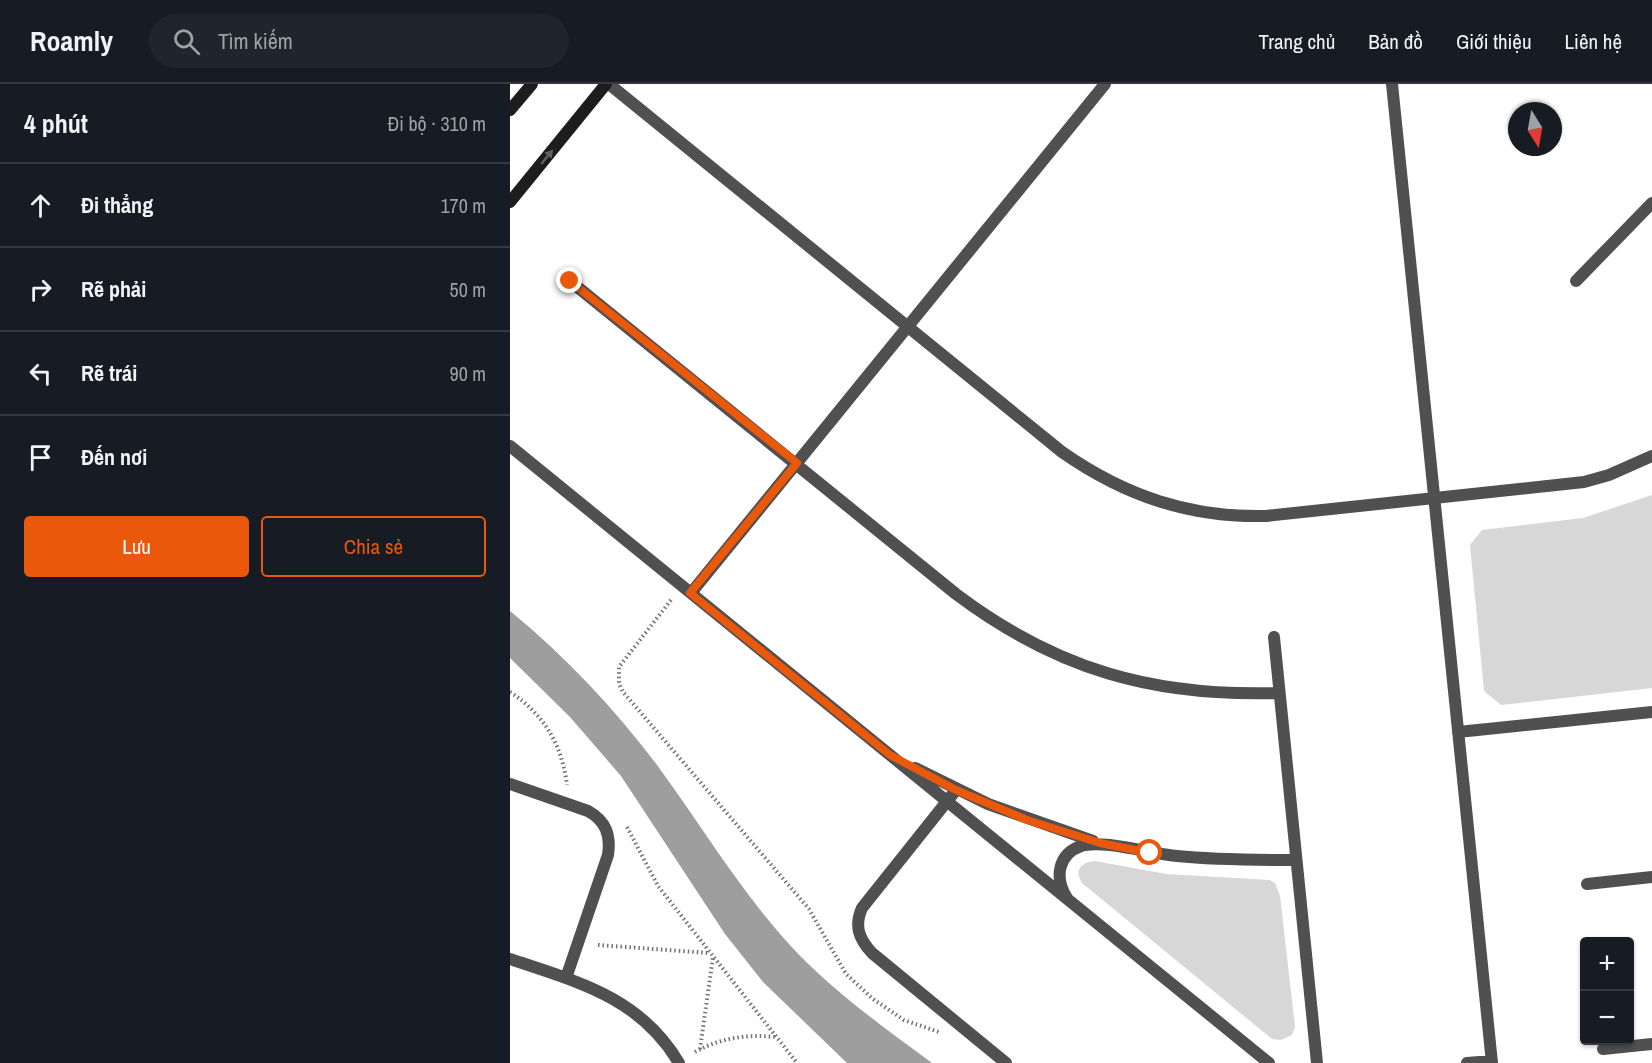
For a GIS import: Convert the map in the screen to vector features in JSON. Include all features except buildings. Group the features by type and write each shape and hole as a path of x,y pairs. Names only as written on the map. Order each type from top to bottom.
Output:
{"street":[{"path":"510,110 532,84"},
{"path":"510,202 608,84 1077,462 1111,483 1170,506 1234,516 1434,499 1584,482 1609,475 1652,456"},
{"path":"690,593 1105,84"},
{"path":"1392,84 1492,1062 1467,1063"},
{"path":"1576,281 1652,203"},
{"path":"570,281 956,594 991,619 1046,650 1098,671 1149,685 1230,694 1279,693"},
{"path":"510,446 1269,1063"},
{"path":"1274,637 1317,1063"},
{"path":"1458,732 1652,712"},
{"path":"890,755 956,790 1036,824 1100,843 1200,858 1296,860"},
{"path":"510,784 598,816 609,835 608,855 566,978"},
{"path":"956,790 862,908 858,917 859,936 872,953 1006,1063"},
{"path":"1070,901 1061,885 1061,862 1066,855 1080,846 1100,843"},
{"path":"1587,884 1652,877"},
{"path":"510,959 601,991 635,1011 664,1040 679,1063"},
{"path":"1603,1049 1652,1044"}],"path":[{"path":"671,600 619,667 619,684 622,692 809,909 846,974 873,999 903,1020 939,1032"},
{"path":"510,692 538,714 548,728 561,756 567,785"},
{"path":"627,827 658,886 797,1063"},
{"path":"598,945 711,955"},
{"path":"700,1049 711,955"},
{"path":"694,1052 738,1037 756,1035 777,1037"}],"shaded area":[{"path":"1652,495 1652,688 1501,705 1484,691 1470,545 1482,530 1583,518"},
{"path":"510,611 569,664 624,723 657,765 753,901 789,944 840,992 932,1063 847,1063 763,982 725,934 621,776 570,717 510,658"},
{"path":"1095,861 1166,874 1270,880 1275,883 1280,896 1295,1027 1292,1035 1281,1040 1272,1039 1082,883 1079,874 1080,867"}],"route":[{"path":"570,281 797,463 690,593 890,755 956,790 1027,820 1100,843 1150,853"}]}
